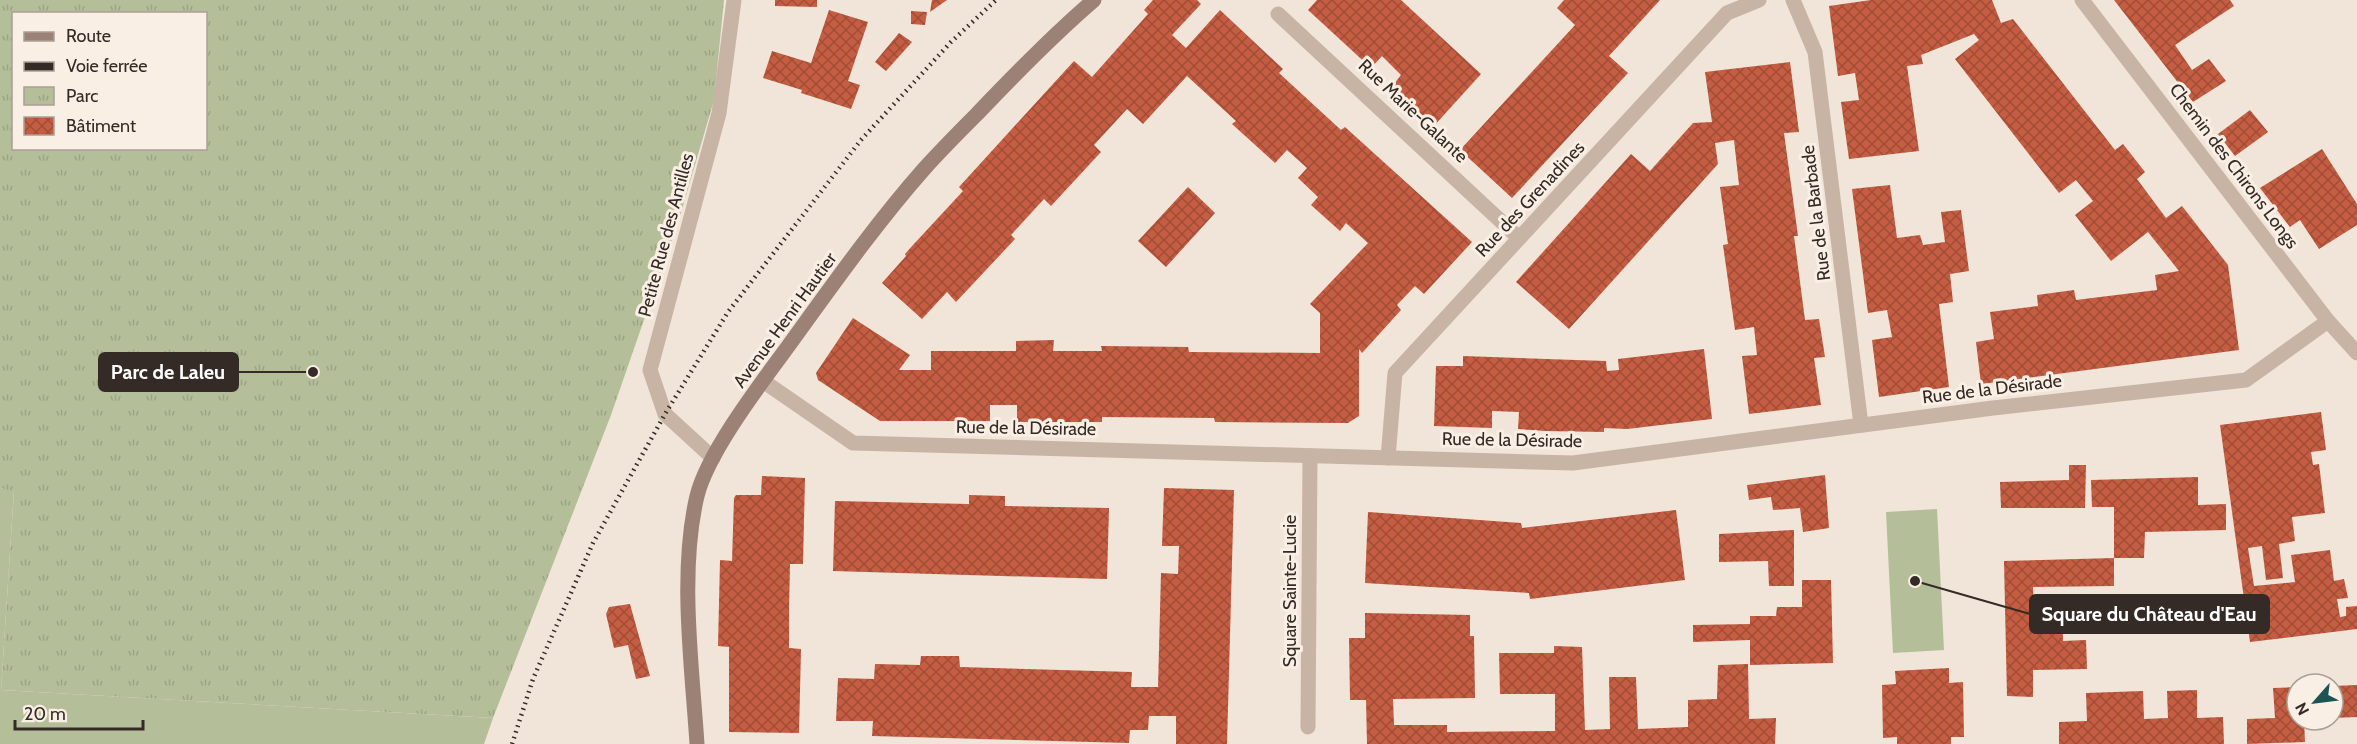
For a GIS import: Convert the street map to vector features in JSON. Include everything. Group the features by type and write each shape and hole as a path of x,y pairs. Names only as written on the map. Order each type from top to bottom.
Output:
{"street":[{"name":"Petite Rue des Antilles","path":"713,458 665,414 650,370 719,113 734,0"},
{"name":"Avenue Henri Hautier","path":"697,744 688,618 689,565 693,517 698,493 713,458 763,381 841,273 924,170 1050,38 1094,0"},
{"name":"Rue des Grenadines","path":"1388,458 1395,373 1728,13 1759,0"},
{"name":"Rue de la Barbade","path":"1793,0 1815,52 1861,425"},
{"name":"Chemin des Chirons Longs","path":"2082,0 2328,321 2357,353"},
{"name":"Rue Marie-Galante","path":"1278,14 1520,238"},
{"name":"Rue de la Désirade","path":"763,381 854,444 1573,463 1993,408 2246,380 2328,321"},
{"name":"Square Sainte-Lucie","path":"1308,727 1310,456"}],"green space":[{"path":"0,0 724,0 714,100 680,216 611,415 493,718 1,690 14,491 0,488"},
{"path":"0,488 14,490 1,690 493,718 484,744 0,744"},
{"path":"1937,509 1944,650 1893,653 1886,512"}],"building":[{"path":"775,0 817,0 817,7 775,6"},
{"path":"932,0 947,0 930,12"},
{"path":"1153,0 1197,0 1201,4 1172,35 1186,48 1220,10 1283,69 1279,73 1341,130 1345,127 1472,242 1424,294 1415,286 1397,305 1401,310 1362,353 1359,349 1359,416 1348,423 1215,422 1214,418 1102,417 1102,422 1017,422 1017,405 990,405 990,421 880,421 818,380 816,373 853,318 910,355 899,370 931,370 931,351 1016,351 1016,341 1054,340 1053,351 1102,351 1101,346 1188,347 1189,352 1320,353 1320,313 1310,304 1368,243 1346,223 1340,231 1311,205 1318,197 1298,178 1307,168 1287,150 1275,163 1232,124 1236,121 1187,76 1143,124 1127,109 1094,145 1101,152 1051,206 1044,199 1011,235 1015,239 956,302 947,292 922,319 882,283 906,256 905,254 963,191 959,187 1074,61 1092,77 1148,14 1144,10"},
{"path":"1317,0 1401,0 1481,74 1433,127 1391,88 1401,75 1382,56 1371,68 1308,10"},
{"path":"1564,0 1660,0 1609,56 1628,73 1512,198 1460,150 1575,25 1557,8"},
{"path":"1871,0 1992,0 2001,23 2013,19 2115,150 2123,144 2145,172 2137,179 2166,218 2182,206 2228,265 2239,350 1981,384 1976,342 1994,339 1990,312 2038,306 2037,295 2074,290 2076,300 2157,290 2155,275 2179,271 2148,232 2111,261 2075,215 2093,201 2076,180 2059,193 1955,59 1979,40 1974,34 1921,55 1923,64 1907,66 1919,151 1849,159 1841,102 1859,100 1855,73 1838,76 1829,6"},
{"path":"2114,0 2230,0 2234,6 2175,45 2192,70 2209,59 2226,81 2193,102"},
{"path":"829,10 868,22 848,81 860,85 851,109 763,78 772,51 811,63"},
{"path":"911,11 927,12 925,25 911,24"},
{"path":"899,33 912,42 886,71 875,62"},
{"path":"1790,62 1799,132 1784,133 1798,236 1794,236 1805,320 1819,319 1825,357 1814,358 1821,405 1749,414 1742,356 1757,355 1754,327 1735,330 1723,245 1728,244 1720,187 1739,185 1734,140 1715,143 1718,164 1569,329 1516,282 1631,154 1650,171 1693,123 1712,122 1705,72"},
{"path":"2250,110 2268,132 2235,156 2218,134"},
{"path":"2322,149 2357,204 2357,225 2319,249 2300,220 2290,227 2260,188"},
{"path":"1890,185 1897,238 1920,235 1923,245 1945,242 1941,212 1961,210 1969,271 1950,274 1953,302 1939,304 1949,387 1879,397 1872,340 1892,337 1887,310 1868,313 1852,189"},
{"path":"1188,187 1215,213 1166,267 1138,241"},
{"path":"1704,349 1712,419 1627,429 1604,428 1604,432 1545,431 1518,429 1519,412 1492,411 1492,428 1434,426 1436,366 1463,366 1463,356 1606,361 1607,371 1619,370 1618,359"},
{"path":"2321,412 2326,450 2311,452 2313,465 2319,464 2325,513 2292,517 2295,541 2279,544 2283,578 2266,580 2262,546 2248,548 2254,586 2295,582 2291,555 2330,550 2334,581 2344,579 2348,598 2337,599 2340,617 2346,616 2346,607 2357,606 2357,629 2250,642 2220,425"},
{"path":"2069,465 2086,465 2085,508 2001,508 2000,482 2069,480"},
{"path":"1825,475 1829,528 1803,532 1800,508 1773,510 1771,497 1749,500 1747,485"},
{"path":"762,476 805,478 803,564 790,564 789,648 801,649 799,733 729,732 729,647 718,646 720,560 732,561 734,498 736,495 761,495"},
{"path":"2198,477 2198,505 2226,504 2226,530 2145,532 2144,558 2114,558 2114,507 2092,507 2091,480"},
{"path":"1164,488 1234,490 1227,744 1176,744 1176,716 1149,716 1148,730 1130,730 1129,743 872,736 873,721 836,721 838,678 874,679 875,664 920,665 921,656 959,656 960,667 1132,672 1131,687 1158,687 1161,573 1178,574 1179,546 1162,546"},
{"path":"969,495 1005,496 1005,506 1109,508 1107,579 833,571 835,501 969,504"},
{"path":"1676,510 1685,580 1530,599 1529,593 1365,583 1368,512 1521,523 1522,528"},
{"path":"1794,530 1794,586 1769,586 1768,561 1719,562 1719,534"},
{"path":"2114,558 2114,586 2033,587 2034,614 2062,613 2063,641 2086,640 2087,669 2033,670 2033,697 2007,696 2004,561"},
{"path":"1802,580 1831,580 1833,663 1750,665 1750,640 1693,642 1693,625 1750,624 1750,616 1776,616 1777,607 1802,607"},
{"path":"630,604 650,676 636,679 628,645 614,648 606,614 609,607"},
{"path":"1365,613 1470,615 1470,636 1474,636 1475,698 1393,699 1394,725 1447,725 1447,732 1555,731 1555,694 1500,694 1499,653 1554,653 1554,646 1582,647 1585,730 1610,729 1609,677 1636,677 1638,729 1688,727 1688,700 1717,699 1718,665 1748,664 1749,719 1776,718 1775,744 1367,744 1366,700 1350,700 1349,638 1365,638"},
{"path":"1949,668 1949,683 1963,682 1964,737 1951,737 1951,744 1897,744 1897,737 1883,738 1882,685 1896,684 1895,671"},
{"path":"2357,685 2357,717 2345,718 2345,686"},
{"path":"2273,688 2285,688 2285,732 2305,732 2305,742 2247,744 2247,719 2275,718"},
{"path":"2197,690 2197,718 2223,717 2224,744 2059,744 2059,722 2087,721 2086,693 2143,691 2144,719 2168,718 2167,691"}],"railway":[{"path":"512,744 533,679 593,543 665,414 728,312 861,140 951,42 996,0"}],"place":[{"name":"Parc de Laleu","path":"313,372"},
{"name":"Square du Château d'Eau","path":"1915,581"}]}
